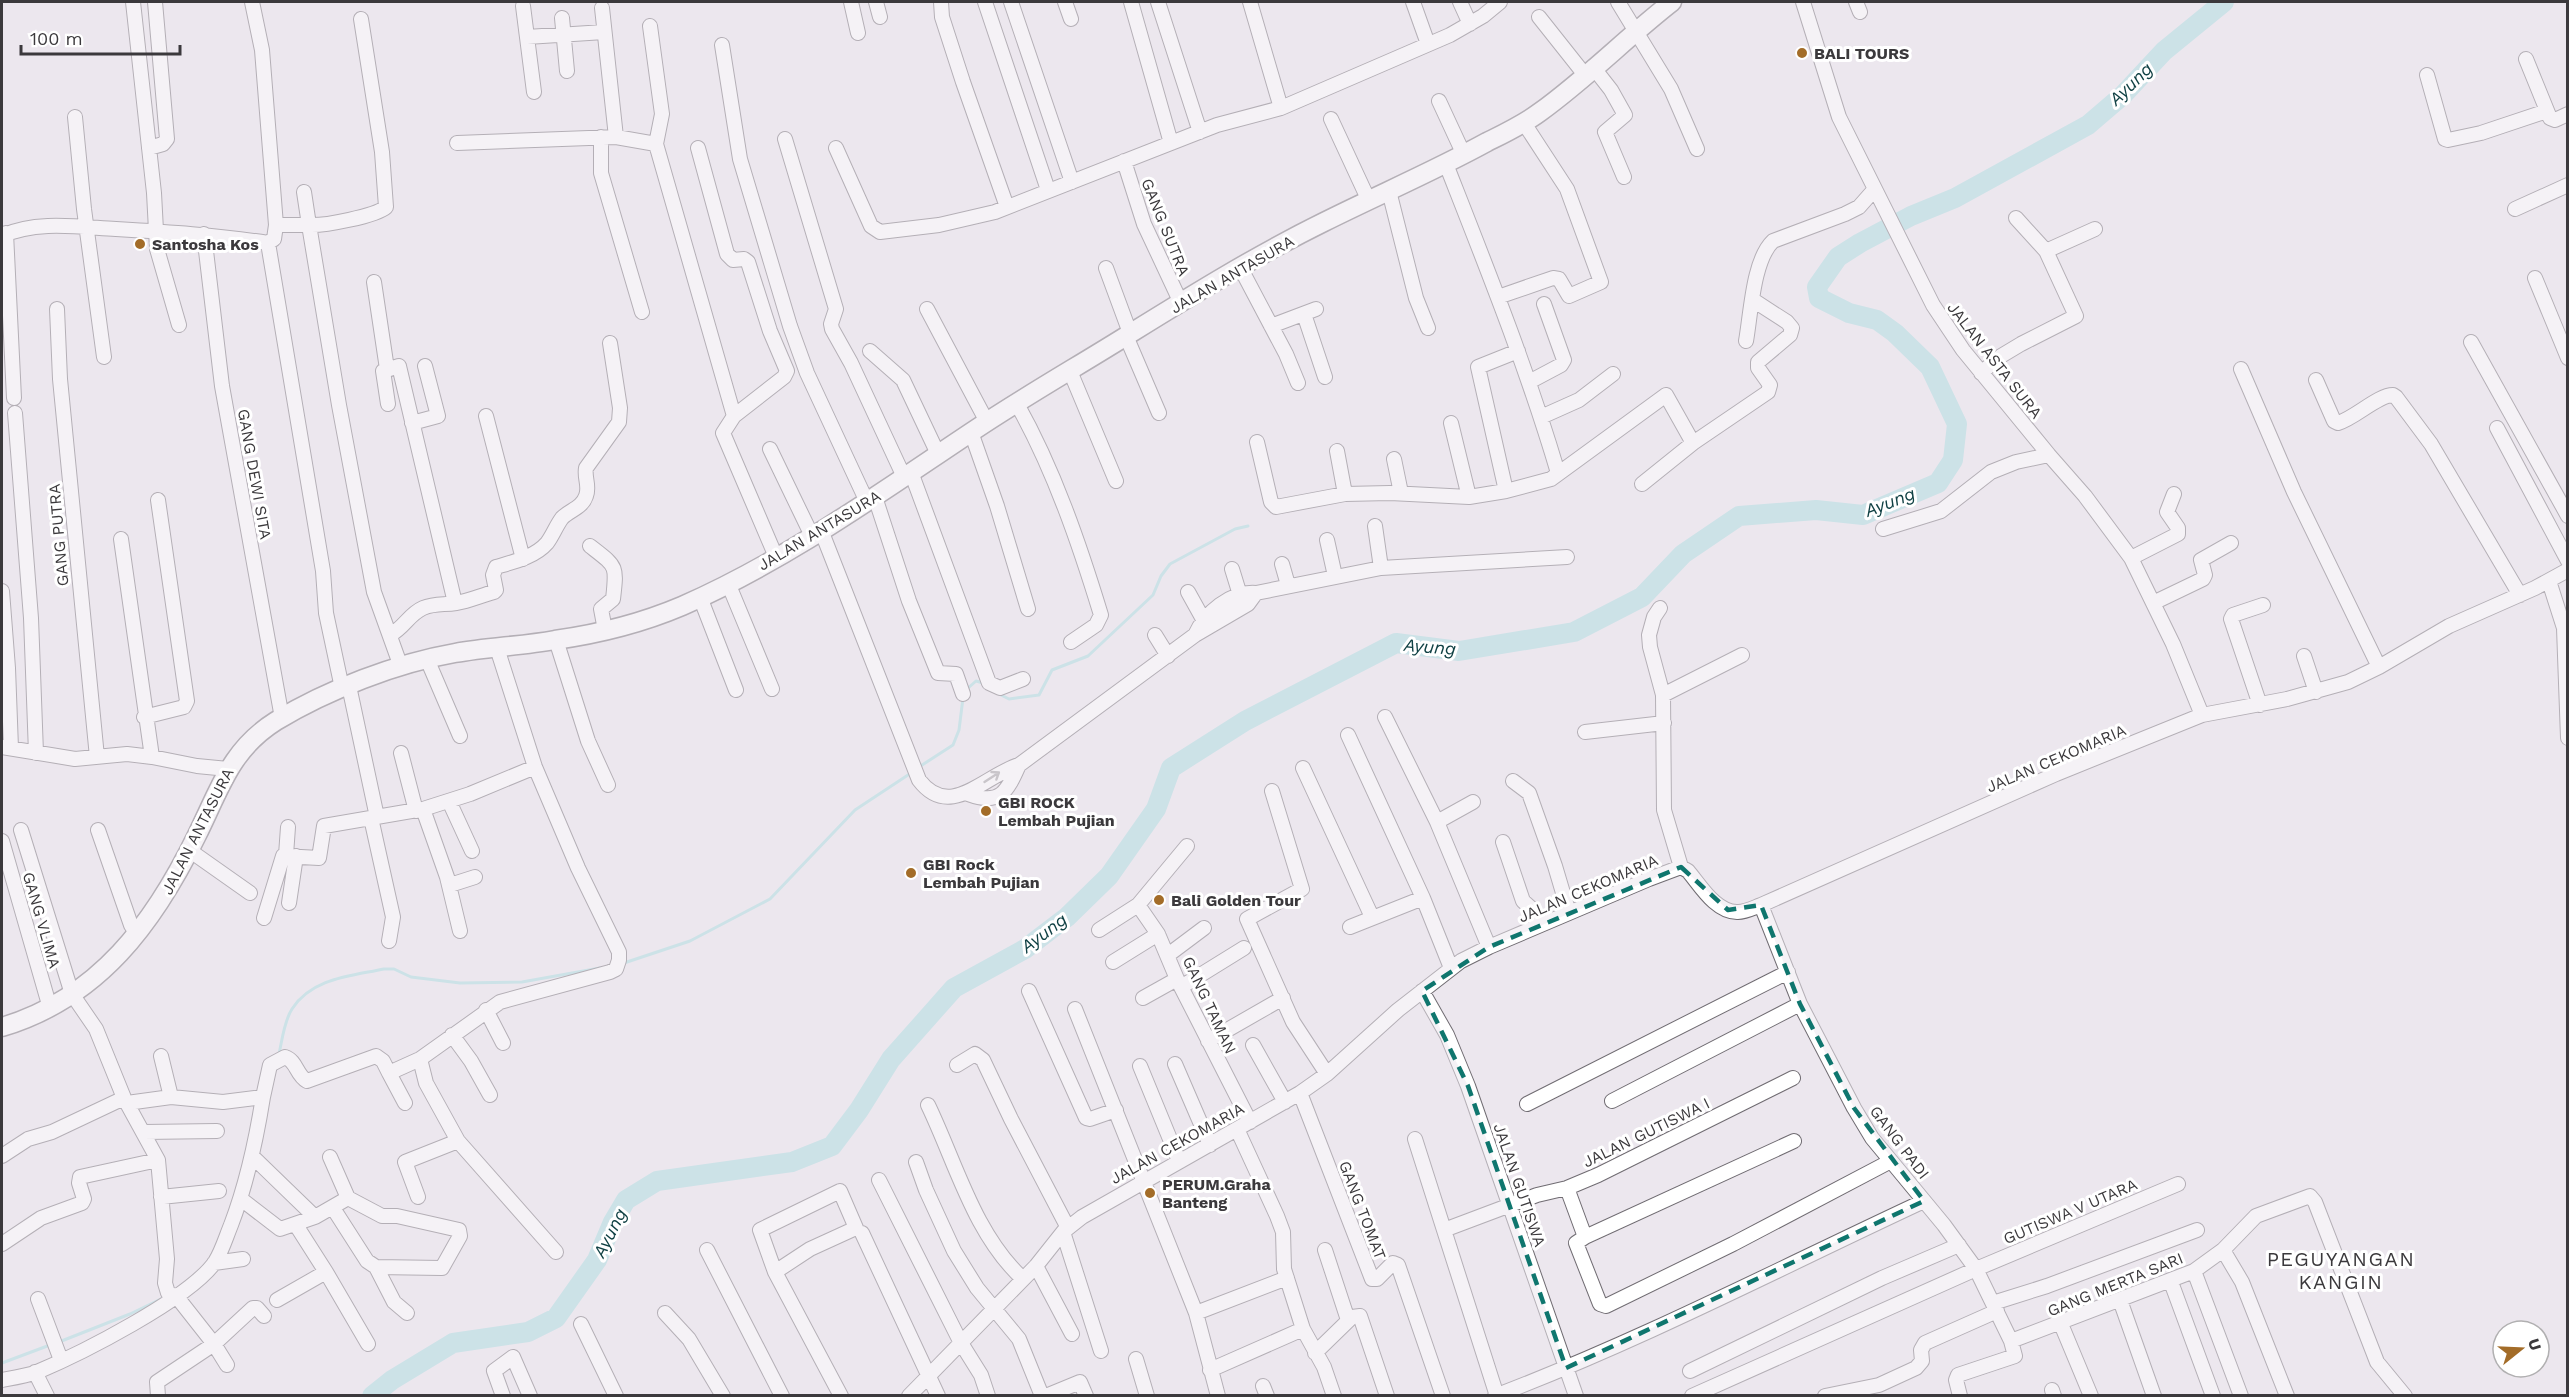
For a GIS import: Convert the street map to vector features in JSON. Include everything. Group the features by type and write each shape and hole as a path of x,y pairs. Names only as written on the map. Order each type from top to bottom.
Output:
{"main road":[{"name":"JALAN ANTASURA","path":"2,1027 50,1008 72,994 102,970 137,934 156,908 189,850 228,769 242,749 266,728 282,718 346,687 427,659 556,640 605,630 653,616 728,583 871,500 971,432 1240,267 1292,238 1446,165 1524,123 1540,113 1671,2"}],"street":[{"path":"133,2 149,148 157,249 179,325"},
{"path":"149,148 163,144 167,139 155,2"},
{"path":"14,398 4,235 30,228 88,226 204,234 268,243 274,239 276,225 262,50 252,2"},
{"path":"851,2 858,33"},
{"path":"876,2 880,17"},
{"path":"941,2 942,17 1007,207"},
{"path":"985,2 1048,190"},
{"path":"1011,2 1072,182"},
{"path":"1065,2 1071,20"},
{"path":"1131,2 1170,143"},
{"path":"1158,2 1200,132"},
{"path":"1250,2 1281,108"},
{"path":"1413,2 1428,44"},
{"path":"1460,2 1470,24"},
{"path":"836,148 872,226 880,232 939,225 996,212 1200,132 1281,108 1470,24 1500,2"},
{"path":"1618,2 1638,31 1671,89 1697,149"},
{"name":"JALAN ASTA SURA","path":"1803,2 1839,117 1938,315 1981,374 2085,496 2131,558 2173,644 2202,715"},
{"path":"523,6 534,92"},
{"path":"602,8 616,137"},
{"path":"1539,17 1589,71 1611,90 1625,115 1605,132 1624,177"},
{"path":"562,18 567,71"},
{"path":"276,225 332,225 378,212 386,207 382,152 361,19"},
{"path":"650,26 662,114 656,144 734,416"},
{"path":"527,37 604,32"},
{"path":"723,45 740,159 790,326 807,373 871,500 938,673 956,674 963,694"},
{"path":"2526,59 2547,111 2553,120 2568,114"},
{"path":"2427,75 2439,124 2448,140 2481,133 2547,111"},
{"path":"1439,101 1464,155"},
{"path":"75,117 84,209 104,357"},
{"path":"1331,119 1369,201"},
{"path":"1498,297 1553,278 1558,279 1569,296 1601,282 1576,207 1567,189 1524,123"},
{"path":"601,137 602,174 642,312"},
{"path":"457,143 616,137 656,144"},
{"path":"785,139 836,309 831,324 832,329 908,475 989,683 1000,688 1023,679"},
{"path":"698,148 727,254 733,260 744,259 748,262 770,331 787,371 784,377 734,416 723,431 776,557"},
{"name":"GANG SUTRA","path":"1124,161 1144,224 1181,303"},
{"path":"1446,165 1518,351 1558,473"},
{"path":"2515,209 2568,185"},
{"path":"1746,341 1763,255 1773,241 1859,207 1874,190"},
{"path":"1389,191 1416,298 1428,328"},
{"path":"304,192 339,405 374,592 401,667"},
{"path":"1981,374 2001,356 2076,316 2046,251 2016,218"},
{"path":"2046,251 2095,229"},
{"name":"GANG DEWI SITA","path":"204,234 222,386 282,718"},
{"path":"268,243 323,571 326,613 346,687 393,917 390,941"},
{"path":"1240,267 1298,383"},
{"path":"1106,268 1128,335 1159,413"},
{"path":"2535,278 2568,358"},
{"path":"374,282 387,369"},
{"path":"1642,484 1693,443 1754,402 1770,388 1758,368 1758,363 1790,335 1792,328 1787,322 1753,300"},
{"path":"1529,382 1561,365 1564,360 1544,304"},
{"name":"GANG PUTRA","path":"57,309 60,378 97,757"},
{"path":"927,309 987,422"},
{"path":"1271,326 1310,311 1325,377"},
{"path":"2471,342 2568,516"},
{"path":"390,635 399,630 410,615 422,609 439,603 455,603 494,592 496,590 493,575 496,567 523,559 546,544 564,517 585,499 588,488 586,468 618,422 620,408 610,343"},
{"path":"870,351 903,380 938,454"},
{"path":"1506,491 1478,367 1518,351"},
{"path":"388,404 383,371 398,366 401,368 455,603"},
{"path":"412,423 438,416 425,366"},
{"path":"2241,369 2294,492 2379,667"},
{"path":"1070,371 1116,481"},
{"path":"1541,417 1579,400 1613,374"},
{"path":"2316,380 2334,421 2338,423 2363,411 2386,395 2396,397 2431,444 2520,595"},
{"path":"1257,442 1273,506 1285,506 1345,494 1401,493 1469,497 1506,491 1551,479 1666,395 1693,443"},
{"path":"1017,404 1046,460 1101,615 1096,625 1071,642"},
{"path":"15,413 32,618 36,753"},
{"path":"486,416 523,559"},
{"path":"1451,423 1469,497"},
{"path":"2497,428 2568,561"},
{"path":"971,432 997,506 1028,609"},
{"path":"770,449 816,533 919,780 924,788 939,795 968,794 1003,770 1019,765 1195,635 1248,604 1256,593"},
{"path":"1337,451 1345,494"},
{"path":"1883,529 1941,511 1992,472 2016,462 2049,455"},
{"path":"1394,459 1401,493"},
{"path":"2131,558 2178,534 2178,528 2167,512 2175,494"},
{"path":"144,717 184,707 188,701 158,500"},
{"path":"1375,525 1381,567"},
{"path":"121,540 144,717 152,757"},
{"path":"1327,540 1335,576"},
{"path":"2153,603 2203,579 2205,575 2201,560 2231,543"},
{"path":"590,546 612,563 616,573 613,599 601,609 605,630"},
{"path":"1195,635 1203,619 1240,595 1381,567 1567,557"},
{"path":"1282,564 1288,585"},
{"path":"1232,569 1240,595"},
{"name":"JALAN CEKOMARIA","path":"909,1395 1023,1279 1066,1230 1093,1209 1300,1093 1327,1074 1451,968 1489,946 1540,923 1681,867 1688,871 1720,906 1728,910 1736,912 1761,905 2056,774 2202,715 2260,705 2348,682 2379,667 2449,626 2520,595 2568,570"},
{"path":"2549,581 2564,628 2568,738"},
{"path":"728,583 772,689"},
{"path":"2,591 6,747 75,759 127,754 228,769"},
{"path":"1188,592 1203,619"},
{"path":"700,597 736,690"},
{"path":"2260,705 2231,620 2233,615 2263,605"},
{"path":"1660,608 1654,617 1649,635 1663,695 1664,810 1681,867"},
{"path":"1155,635 1168,656"},
{"path":"556,640 588,741 608,785"},
{"path":"389,1073 420,1059 500,1002 610,972 616,969 619,960 619,952 578,868 535,767 497,648"},
{"path":"1663,695 1742,655"},
{"path":"2304,656 2316,692"},
{"path":"427,659 460,736"},
{"path":"1385,717 1437,822 1489,946"},
{"path":"1585,732 1664,723"},
{"path":"1348,735 1423,898 1451,968"},
{"path":"401,753 419,810 450,885 460,931"},
{"path":"264,918 282,858 291,856 319,858 324,826 419,810 449,801 535,767"},
{"path":"1303,768 1372,917"},
{"path":"1513,781 1529,793 1569,913"},
{"path":"1272,791 1302,889 1247,919 1303,1038 1327,1074"},
{"path":"449,801 472,851"},
{"path":"1437,822 1473,802"},
{"path":"288,827 291,856 289,903"},
{"path":"21,830 72,994 96,1029 126,1100 158,1160 167,1258 165,1288 168,1293 177,1297 214,1344 227,1365"},
{"path":"98,830 131,926 137,934"},
{"name":"GANG VLIMA","path":"2,841 50,1008"},
{"path":"1503,842 1523,901 1533,910 1540,923"},
{"path":"1099,930 1138,905 1187,846"},
{"path":"189,850 250,893"},
{"path":"450,885 475,877"},
{"path":"1350,927 1423,898"},
{"name":"GANG TAMAN","path":"1138,905 1158,934 1179,983 1250,1122"},
{"name":"GANG PADI","path":"1761,905 1800,1004 1854,1108 1872,1138 1976,1269 2011,1341 2015,1356 1958,1375 1956,1380 1960,1395"},
{"path":"1168,955 1204,928"},
{"path":"1113,962 1158,934"},
{"path":"1143,998 1179,983 1244,948"},
{"path":"1527,1104 1788,972"},
{"path":"1029,991 1086,1118 1090,1119 1116,1110"},
{"name":"JALAN GUTISWA","path":"1422,991 1455,1052 1576,1395"},
{"path":"1208,1041 1283,998"},
{"path":"1612,1101 1800,1004"},
{"path":"1075,1009 1196,1313 1218,1395"},
{"path":"486,1010 503,1043"},
{"path":"452,1035 471,1061 490,1095"},
{"path":"1253,1045 1285,1102"},
{"path":"957,1065 975,1054 983,1060 1066,1230 1101,1351"},
{"path":"161,1056 171,1098"},
{"path":"2,1380 35,1372 61,1360 177,1297 214,1263 241,1199 253,1157 270,1065 285,1057 293,1062 301,1077 307,1081 376,1056 383,1061 405,1103"},
{"path":"420,1059 426,1083 458,1141 556,1252"},
{"path":"1175,1064 1210,1145"},
{"path":"1140,1066 1179,1161"},
{"name":"JALAN GUTISWA I","path":"1444,1230 1537,1195 1567,1188 1793,1078"},
{"name":"GANG TOMAT","path":"1300,1093 1372,1279 1377,1279 1393,1263 1398,1265 1443,1395"},
{"path":"2,1156 28,1139 52,1132 126,1100 171,1098 223,1102 263,1097"},
{"path":"928,1105 987,1234 999,1254 1023,1279"},
{"path":"1237,1129 1266,1189 1283,1232 1284,1269 1303,1329 1324,1367 1334,1395"},
{"path":"144,1132 217,1131"},
{"path":"1415,1139 1496,1395 1566,1368 1697,1310 1924,1201"},
{"path":"418,1197 405,1162 458,1141"},
{"path":"1794,1141 1576,1243 1600,1304 1606,1306 1733,1244 1889,1162"},
{"path":"253,1157 315,1217"},
{"path":"330,1157 348,1198 382,1216 397,1216 460,1232 442,1268 376,1267"},
{"path":"2,1244 41,1218 82,1203 84,1199 79,1183 80,1178 158,1160"},
{"path":"916,1162 954,1251 977,1288 1019,1339 1044,1395 1079,1382 1083,1385 1086,1395"},
{"path":"879,1180 961,1343 981,1375 988,1395"},
{"name":"GUTISWA V UTARA","path":"1692,1395 1976,1269 2178,1184"},
{"path":"1567,1188 1585,1237"},
{"path":"161,1197 219,1191"},
{"path":"775,1272 810,1249 856,1228 840,1191 760,1229 775,1272 842,1395"},
{"name":"GANG MERTA SARI","path":"2011,1341 2171,1282 2194,1271 2223,1250 2263,1211 2306,1196 2312,1198 2377,1362 2405,1395"},
{"path":"241,1199 277,1228 296,1225 315,1217 348,1198"},
{"path":"333,1208 367,1261 376,1267 394,1302 407,1313"},
{"path":"296,1225 368,1344"},
{"path":"1825,1395 1868,1389 1916,1368 1922,1361 1921,1350 1925,1343 1995,1307 2197,1230"},
{"path":"862,1233 938,1395"},
{"path":"1689,1371 1882,1278 1959,1245"},
{"path":"707,1250 782,1395"},
{"path":"1325,1250 1348,1320"},
{"path":"2223,1250 2242,1282 2287,1395"},
{"path":"214,1263 243,1259"},
{"path":"1035,1266 1072,1334"},
{"path":"2194,1271 2241,1395"},
{"path":"277,1300 326,1272"},
{"path":"1196,1313 1287,1278"},
{"path":"2171,1282 2213,1395"},
{"path":"38,1299 61,1360"},
{"path":"2120,1300 2154,1395"},
{"path":"158,1395 157,1382 214,1344 253,1308 257,1308 264,1316"},
{"path":"665,1313 689,1339 723,1395"},
{"path":"1315,1353 1348,1320 1358,1314 1361,1317 1387,1395"},
{"path":"581,1324 616,1395"},
{"path":"2061,1324 2091,1395"},
{"path":"1210,1370 1303,1329"},
{"path":"503,1395 494,1371 513,1357 530,1395"},
{"path":"1137,1359 1148,1395"},
{"path":"35,1372 47,1395"}],"highlighted area":[{"path":"1681,867 1728,910 1761,905 1800,1004 1854,1108 1924,1201 1566,1368 1468,1086 1422,991 1489,947"}],"waterway":[{"name":"Ayung","path":"372,1396 392,1380 453,1343 528,1332 556,1318 597,1260 613,1222 626,1200 657,1181 792,1162 832,1146 859,1110 891,1059 954,988 1025,949 1067,917 1109,876 1156,809 1171,768 1245,721 1396,643 1459,651 1574,632 1642,597 1683,554 1739,516 1816,510 1863,515 1938,483 1953,460 1957,424 1930,367 1895,333 1877,320 1849,313 1819,298 1817,287 1838,257 1860,243 1911,216 1955,198 2088,125 2123,95 2164,51 2224,2"},
{"path":"995,692 1009,699 1039,695 1052,670 1088,656 1153,595 1161,576 1170,564 1235,529 1248,526"},
{"path":"967,689 976,681 983,683"},
{"path":"919,767 953,745 959,730 963,698"},
{"path":"621,964 690,941 770,899 855,810 911,773"},
{"path":"279,1054 287,1019 292,1009 310,991 333,980 394,969 411,977 460,983 522,982 600,968"},
{"path":"59,1342 161,1299"},
{"path":"2,1363 50,1345"}],"place":[{"name":"BALI TOURS","path":"1802,53"},
{"name":"Santosha Kos","path":"140,244"},
{"name":"GBI ROCK Lembah Pujian","path":"986,811"},
{"name":"GBI Rock Lembah Pujian","path":"911,873"},
{"name":"Bali Golden Tour","path":"1159,900"},
{"name":"PERUM.Graha Banteng","path":"1150,1193"}],"district":[{"name":"PEGUYANGAN KANGIN","path":"2341,1270"}]}
